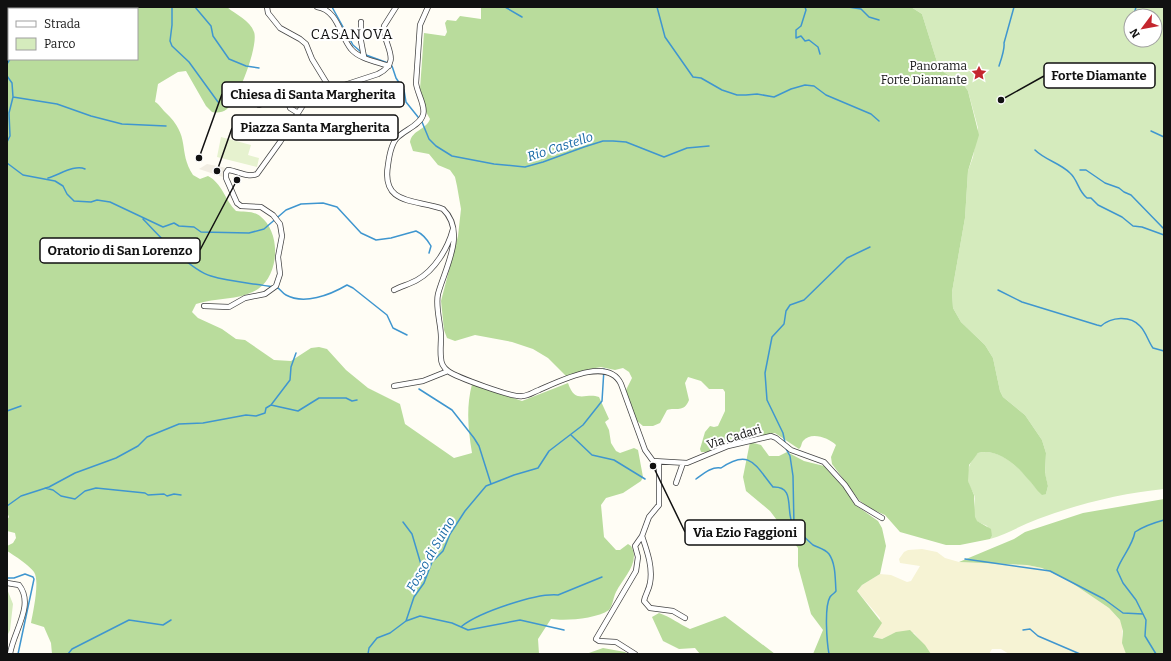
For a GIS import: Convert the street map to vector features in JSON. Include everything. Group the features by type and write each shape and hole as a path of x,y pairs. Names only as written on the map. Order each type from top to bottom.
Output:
{"street":[{"path":"267,7 267,12 280,28 306,44 310,50 312,59 331,90"},
{"path":"317,7 327,11 335,18 352,50 364,57 389,66"},
{"path":"204,306 229,307 245,298 266,294 276,286 280,274 278,257 282,236 280,224 273,215 261,207 241,206 237,203 226,178 226,173 228,170 253,176 262,169 308,97 378,74 389,66 390,53 384,30 386,21 396,7"},
{"path":"428,7 420,25 416,83 417,91 424,110 420,120 397,138 387,171 390,188 399,198 443,209 454,225 454,237 448,264 437,296 441,336 441,358 448,371 463,378 517,397 527,396 587,372 605,370 616,375 621,384 647,455 653,461 659,462 659,505 649,517 642,536 635,546 638,557 636,571 596,639 599,641 616,642 635,654"},
{"path":"361,22 361,41 364,57"},
{"path":"259,105 277,98 288,101 290,108 298,113"},
{"path":"394,290 417,280 427,273 440,258 454,225"},
{"path":"394,386 423,381 448,371"},
{"name":"Via Cadari","path":"659,462 683,463 728,446 771,436 776,438 791,450 824,462 845,485 857,503 882,518"},
{"path":"676,483 683,463"},
{"path":"642,536 651,574 649,589 644,599 645,603 650,608 673,611 685,618"},
{"path":"7,583 19,585 24,595 21,620 10,654"}],"shaded area":[{"path":"207,164 227,168 226,178 199,169"},
{"path":"922,549 937,552 945,558 959,562 1027,565 1042,568 1069,581 1109,608 1120,620 1123,625 1122,636 1126,654 1009,654 1001,649 992,649 989,654 931,654 914,633 892,634 882,639 873,637 878,630 880,618 857,591 862,585 880,574 891,575 907,582 911,581 920,566 900,563 899,559 904,552 908,550"}],"green space":[{"path":"7,7 227,7 246,21 252,28 255,39 251,60 237,95 227,109 216,113 212,112 206,106 186,71 178,72 158,84 155,102 179,129 182,136 188,166 193,175 200,179 208,176 213,179 236,211 258,214 267,223 272,232 274,242 274,264 271,274 258,289 251,293 236,297 196,304 192,312 198,318 222,329 236,339 245,340 274,360 291,361 311,348 319,347 327,349 346,370 368,388 400,404 405,424 454,458 472,453 468,418 472,384 522,401 568,383 571,390 577,396 599,397 609,419 605,422 609,430 611,443 616,451 620,453 634,448 638,450 643,477 641,481 623,493 606,498 601,505 604,537 616,550 620,550 628,544 634,552 634,558 630,570 616,592 609,610 589,617 565,620 551,619 538,639 539,654 52,654 51,643 44,627 31,623 36,589 36,576 26,564 7,551 7,546 13,543 16,538 15,533 7,531 7,520 9,517 7,512"},
{"path":"481,7 911,7 922,14 938,65 942,71 964,85 968,91 979,135 968,171 965,218 952,292 953,308 961,322 985,345 993,358 1000,391 1003,397 1025,415 1042,440 1046,453 1045,473 1048,486 1046,494 1042,495 1017,467 1005,458 992,453 978,453 969,465 968,481 974,495 975,517 977,521 991,529 992,536 990,539 960,545 946,545 900,532 885,515 869,508 859,500 832,464 831,457 836,445 825,438 811,436 806,438 799,449 775,433 727,441 708,452 701,452 700,449 705,432 710,426 718,426 725,411 725,392 723,389 709,389 701,381 688,377 685,383 689,400 685,407 667,410 660,423 653,426 643,426 636,420 626,390 632,378 629,372 623,368 615,370 601,367 590,369 568,378 548,358 533,349 512,342 475,335 455,341 447,338 444,330 441,301 458,236 461,209 457,186 455,177 450,170 438,165 429,154 413,151 410,142 413,135 425,126 430,119 426,112 420,89 424,33 445,36 447,32 445,23 447,20 456,21 460,16 481,19"},
{"path":"911,7 1164,7 1164,489 1116,496 1084,504 1038,519 990,539 992,536 987,526 976,521 974,512 975,498 967,478 968,469 972,460 978,453 991,453 1010,461 1021,470 1037,489 1046,494 1048,486 1045,474 1046,453 1042,440 1025,415 1003,397 1000,391 993,358 985,345 961,322 953,308 952,292 965,218 968,171 973,157 978,128 968,91 964,85 942,71 938,65 922,14"},
{"path":"221,137 251,145 248,155 259,158 257,167 217,157"},
{"path":"750,442 761,445 769,456 779,456 787,452 804,461 824,466 846,490 854,504 878,521 882,528 886,546 880,574 862,585 857,591 882,623 873,637 882,639 896,632 910,630 925,645 931,654 813,654 823,630 811,614 798,566 798,548 770,511 746,491 743,477"},
{"path":"1164,499 1164,654 1126,654 1122,643 1123,631 1120,620 1109,608 1069,581 1042,568 1027,565 959,562 1014,539 1025,532 1083,513"},
{"path":"7,589 13,604 10,630 7,636"},
{"path":"659,613 690,629 725,616 775,654 700,654 695,648 679,649 663,641 652,617"},
{"path":"603,648 625,652 627,654 586,654"}],"waterway":[{"path":"172,7 170,41 172,46 189,62 218,102"},
{"path":"195,7 211,26 213,36 229,59 246,66 259,68"},
{"name":"Rio Castello","path":"332,7 353,45 361,52"},
{"path":"505,7 522,17"},
{"path":"657,7 665,37 693,77 701,78 722,90 737,95 757,94 774,97 791,89 805,85 814,86 826,95 871,114 879,121"},
{"path":"805,7 806,10 801,26 796,30 796,38 801,36 805,41 809,40 818,47 820,54"},
{"path":"848,7 861,9 869,17 879,20"},
{"path":"999,66 1014,7"},
{"name":"Rio Castello","path":"366,55 388,63"},
{"path":"7,64 9,60"},
{"name":"Rio Castello","path":"392,66 396,78 404,90 406,102 422,122 429,139 436,146 452,156 494,164 525,167 603,141 626,142 664,157 687,148 709,146"},
{"path":"7,76 12,83 13,97 9,113 10,136 7,142"},
{"path":"13,97 57,104 91,116 122,124 166,126"},
{"path":"1151,131 1164,137"},
{"path":"1035,150 1070,173 1087,198 1091,198 1098,205 1122,217 1133,226 1142,227 1164,235"},
{"path":"7,163 23,175 55,181 63,186 67,194 74,201 91,202 97,200 110,202 163,227 174,223 179,226 194,227 201,232 249,233 264,229 286,210 301,204 323,203 337,207 361,233 376,240 391,238 416,231 425,237 431,246 429,253"},
{"path":"48,178 72,169 85,169"},
{"path":"1080,170 1086,170 1105,183 1119,188 1131,195 1164,229"},
{"path":"143,219 184,260 203,272 226,280 273,287"},
{"path":"785,443 783,433 767,400 765,373 772,337 784,324 786,311 790,305 804,300 847,258 870,247"},
{"path":"276,287 293,298 309,299 317,298 347,285 387,315 393,328 407,335"},
{"path":"998,290 1022,302 1101,326 1115,319 1120,318 1131,320 1136,322 1142,328 1153,348 1164,351"},
{"path":"271,405 290,380 291,367 296,353"},
{"name":"Fosso di Suino","path":"368,654 369,648 377,638 390,633 406,621 414,597 424,583 432,562 443,551 450,534 465,511 486,486 514,475 538,468 549,451 583,425 602,401 604,369"},
{"path":"419,389 452,410 474,438 479,446 491,484"},
{"path":"7,506 21,496 49,487 75,473 116,458 138,446 147,437 179,424 203,423 246,415 256,416 265,413 266,408 271,405 298,411 319,398 346,398 352,401 357,400"},
{"path":"7,411 21,406"},
{"path":"571,435 592,455 614,460 645,479"},
{"path":"785,447 790,456 793,476 794,526"},
{"path":"696,479 711,469 721,468 731,462 739,459 745,459 756,466 773,487 780,488 785,491 789,500 793,525 813,545 827,552 833,562 836,591 830,597 827,609 829,654"},
{"path":"45,488 53,490 61,496 75,499 85,491 96,488 145,493 148,495 181,495"},
{"path":"1156,654 1145,636 1146,620 1136,600 1123,583 1117,570 1132,542 1135,532 1164,520"},
{"path":"403,522 412,534 425,578"},
{"path":"965,559 1050,571 1104,599 1123,613 1143,614"},
{"path":"7,578 14,578 25,574 33,577 34,579 18,654"},
{"path":"462,626 482,615 508,604 536,597 558,595 602,577"},
{"path":"406,621 420,616 452,623 468,630 520,620 564,630"},
{"path":"68,654 72,649 129,620 163,625 171,620"},
{"path":"1023,630 1030,629 1038,636 1080,654"}],"place":[{"name":"Panorama Forte Diamante","path":"979,73"},
{"name":"Forte Diamante","path":"1001,100"},
{"name":"Chiesa di Santa Margherita","path":"199,158"},
{"name":"Piazza Santa Margherita","path":"217,171"},
{"name":"Oratorio di San Lorenzo","path":"237,180"},
{"name":"Via Ezio Faggioni","path":"653,466"}],"district":[{"name":"CASANOVA","path":"352,34"}]}
